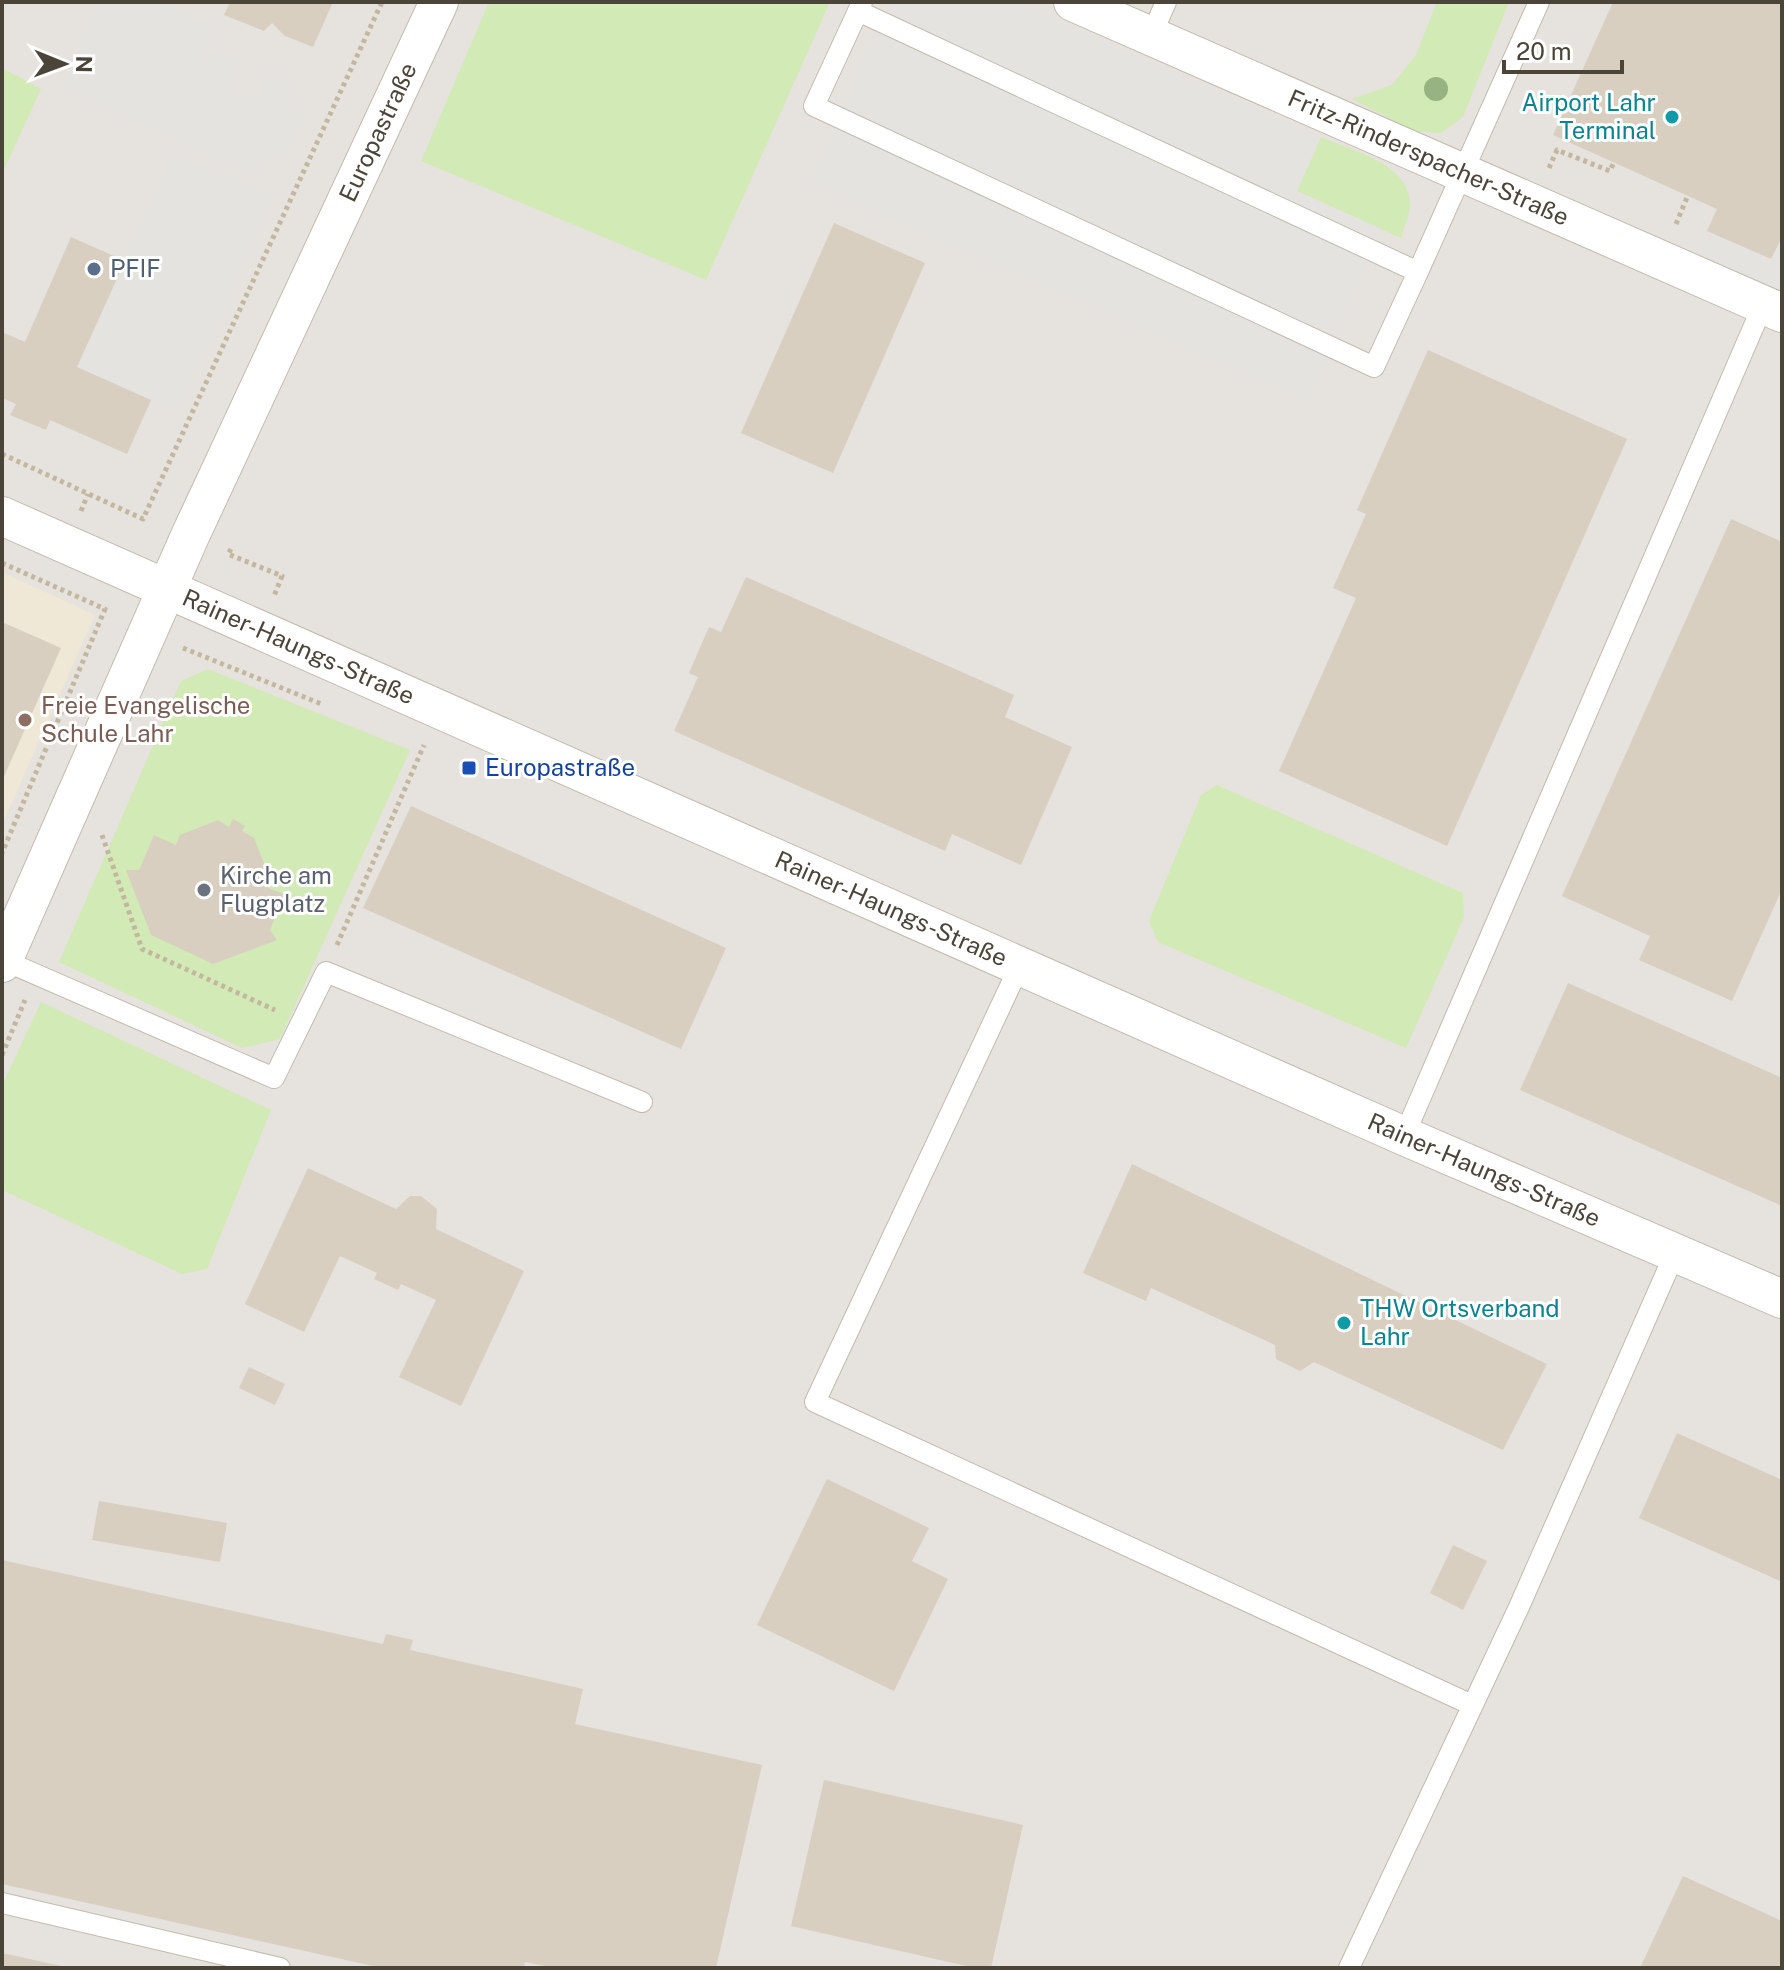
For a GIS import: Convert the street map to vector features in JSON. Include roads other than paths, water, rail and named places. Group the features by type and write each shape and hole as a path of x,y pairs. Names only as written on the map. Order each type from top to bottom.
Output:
{"street":[{"name":"Europastraße","path":"3,962 168,589 439,2"},
{"name":"Fritz-Rinderspacher-Straße","path":"1073,2 1773,309"},
{"name":"Rainer-Haungs-Straße","path":"2,516 1404,1136 1782,1299"}],"lane":[{"path":"1151,36 1166,2"},
{"path":"1418,272 860,7 814,106 1374,367 1464,173 1539,2"},
{"path":"1404,1136 1773,309"},
{"path":"3,962 274,1078 326,972 642,1102"},
{"path":"1020,965 815,1402 1472,1705"},
{"path":"1349,1968 1519,1607 1675,1253"},
{"path":"2,1903 280,1968"}],"place":[{"name":"Airport Lahr Terminal","path":"1672,117"},
{"name":"PFIF","path":"94,269"},
{"name":"Freie Evangelische Schule Lahr","path":"25,720"},
{"name":"Europastraße","path":"469,768"},
{"name":"Kirche am Flugplatz","path":"204,890"},
{"name":"THW Ortsverband Lahr","path":"1344,1323"}]}
